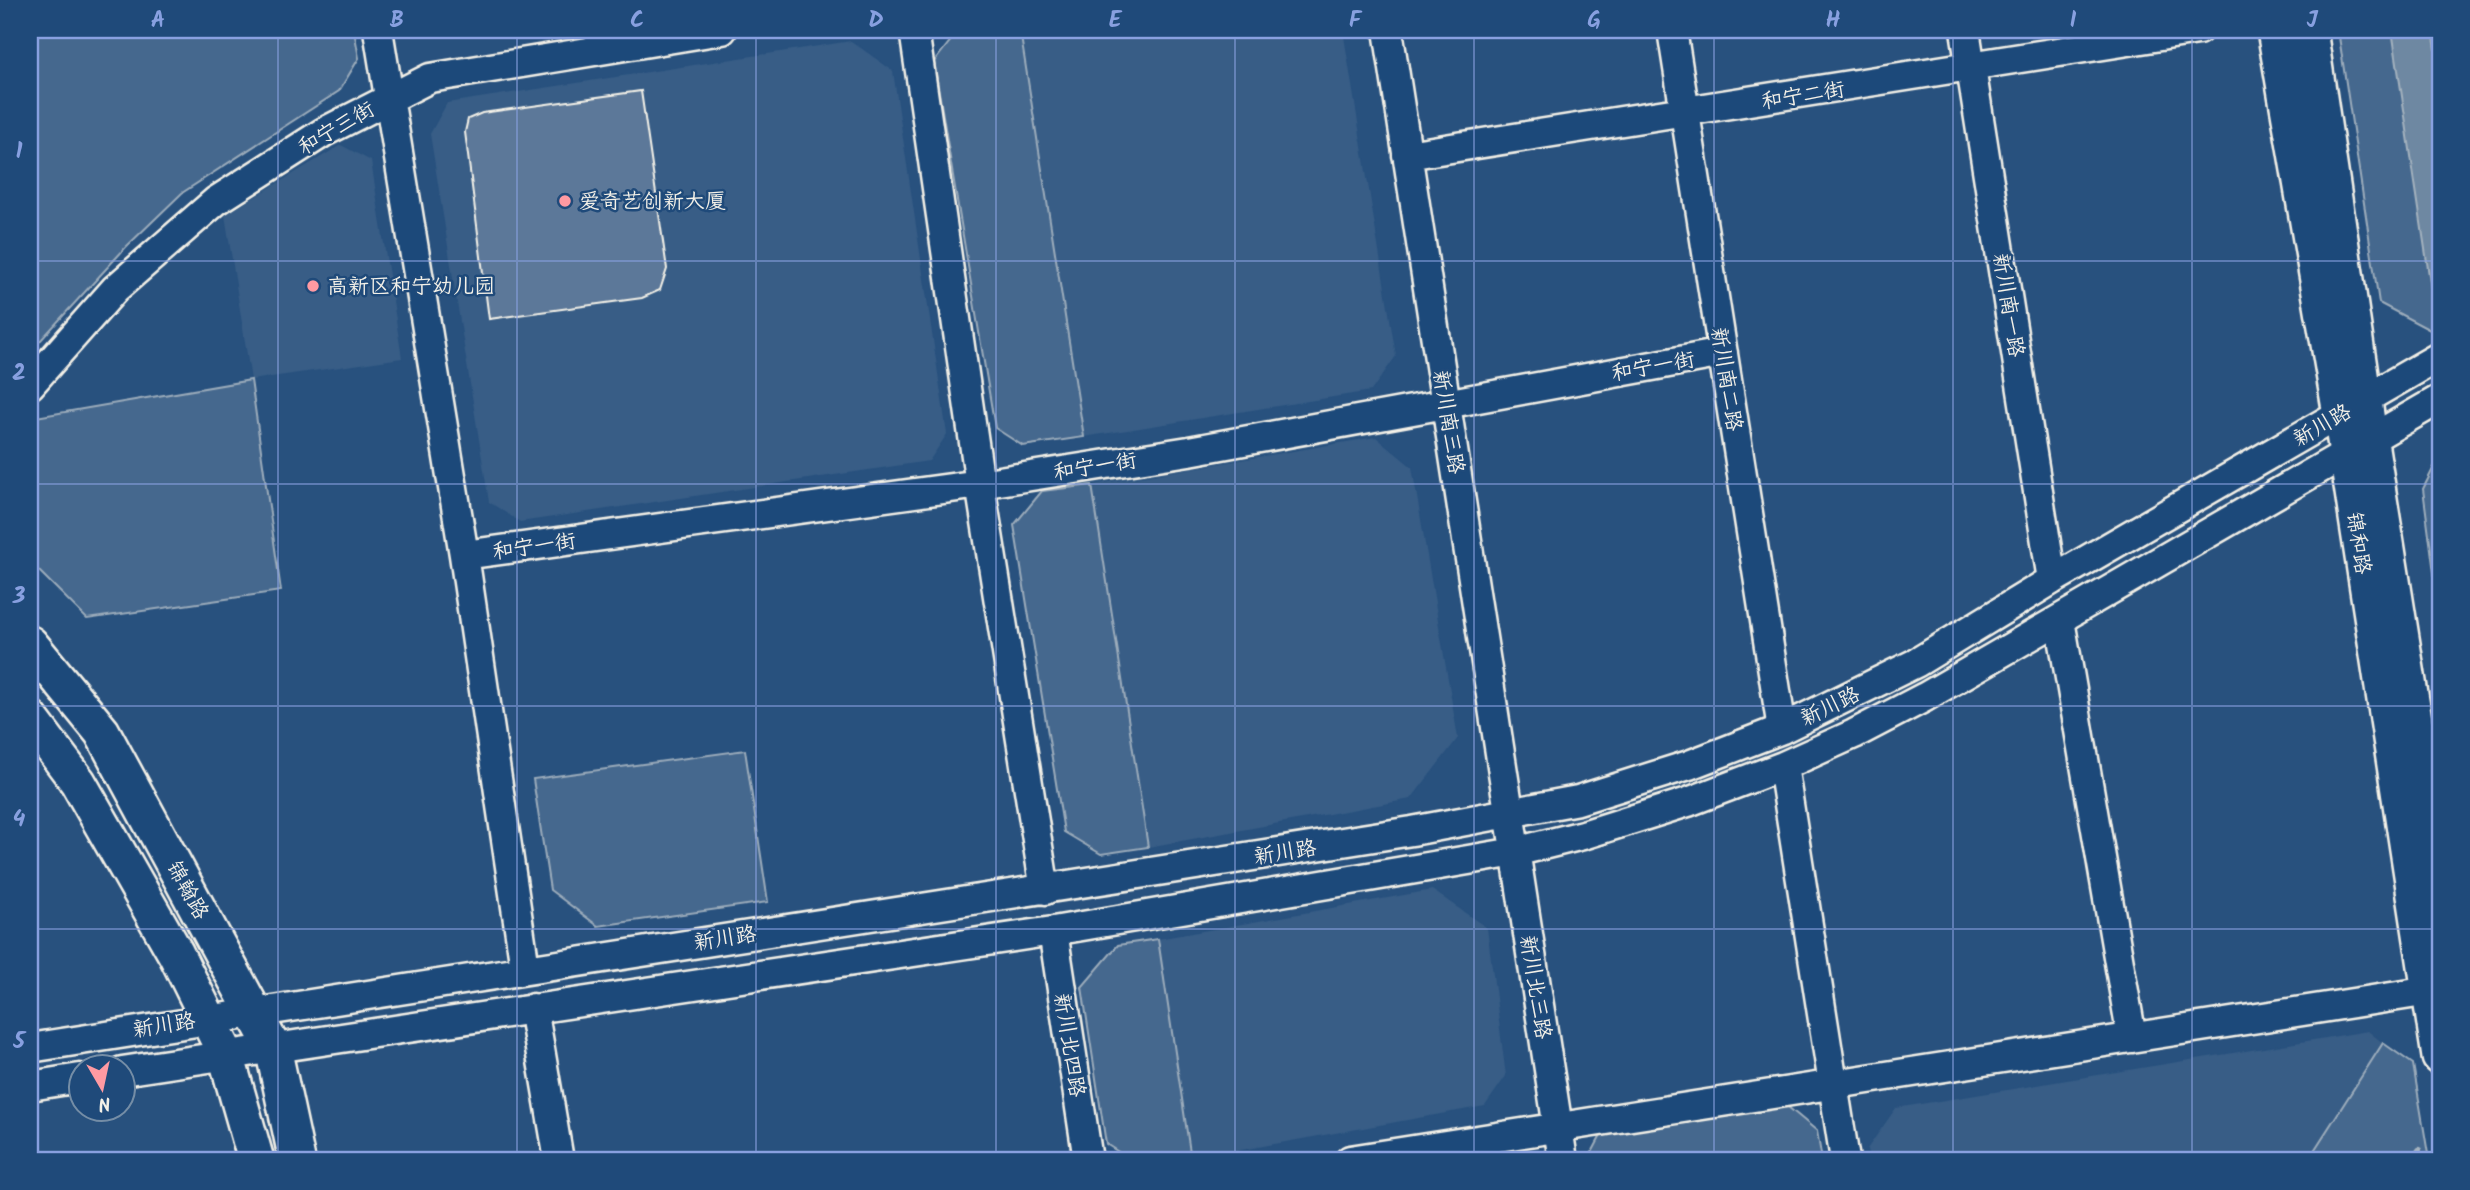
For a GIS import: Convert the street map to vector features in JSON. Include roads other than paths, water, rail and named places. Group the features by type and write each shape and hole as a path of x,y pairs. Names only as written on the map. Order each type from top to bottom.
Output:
{"main road":[{"name":"锦和路","path":"2275,30 2352,407"},
{"name":"锦和路","path":"2309,30 2358,449 2425,827 2440,884"},
{"name":"锦翰路","path":"30,644 102,732 273,1048 297,1160"},
{"name":"锦翰路","path":"30,718 78,782 176,954 226,1055 256,1160"},
{"name":"锦和路","path":"2425,827 2430,991 2440,1057"}],"street":[{"path":"378,30 464,555 526,968"},
{"name":"和宁三街","path":"30,385 116,289 216,201 324,132 388,99 430,78 722,30"},
{"path":"914,30 980,484 1045,890"},
{"name":"新川南三路","path":"1388,30 1509,813"},
{"name":"新川南二路","path":"1672,30 1783,729"},
{"name":"新川南一路","path":"1965,30 2052,580"},
{"name":"和宁二街","path":"1407,155 1684,114 2198,30"},
{"name":"和宁一街","path":"464,555 980,484 1189,452 1723,353"},
{"name":"新川路","path":"30,1048 526,968 1045,890 1578,800 1689,765 1783,729 1916,663 2052,580 2440,356"},
{"name":"新川路","path":"136,1069 1053,931 1516,852 1583,835 1675,807 1783,766 1854,734 2060,620 2440,399"},
{"path":"2060,620 2132,1038"},
{"path":"1783,766 1845,1160"},
{"name":"新川北三路","path":"1509,813 1563,1160"},
{"name":"新川北四路","path":"1053,931 1088,1160"},
{"path":"1350,1160 2430,991"},
{"path":"533,1008 559,1160"},
{"path":"30,1086 66,1080"}],"waterway":[{"path":"2413,1160 2419,1150"}],"place":[{"name":"爱奇艺创新大厦","path":"565,201"},
{"name":"高新区和宁幼儿园","path":"313,286"}]}
